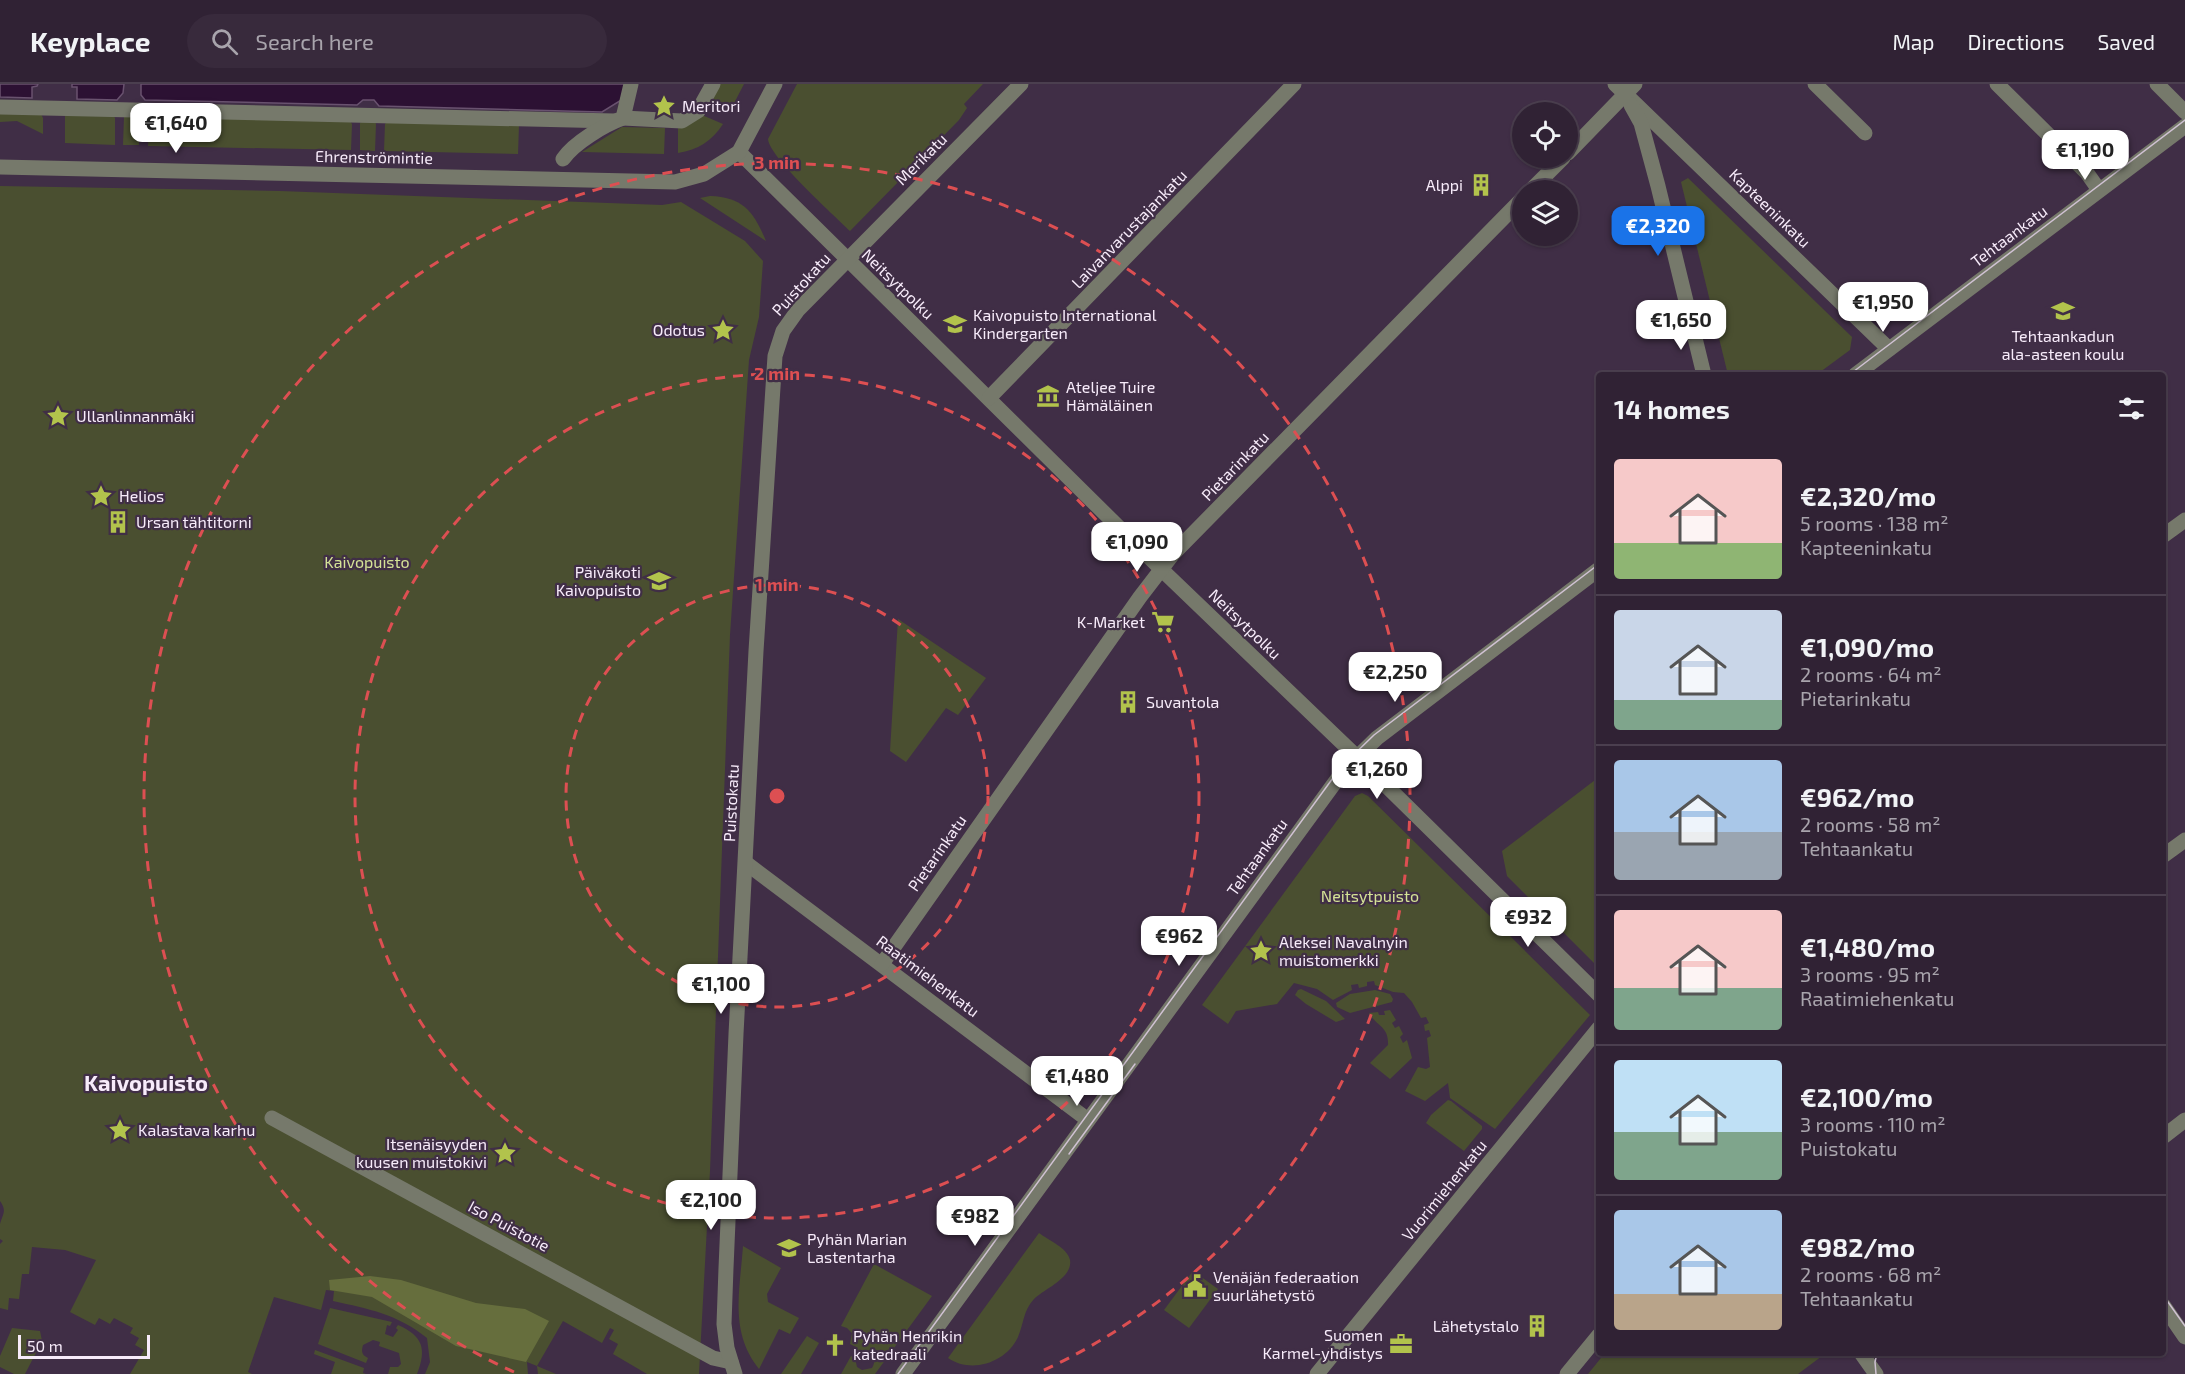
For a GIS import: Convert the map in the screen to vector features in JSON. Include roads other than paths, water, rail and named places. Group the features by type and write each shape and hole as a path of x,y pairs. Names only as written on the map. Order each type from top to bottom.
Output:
{"street":[{"path":"563,159 570,149 618,120 631,84"},
{"path":"0,107 682,121 698,111 712,84"},
{"path":"739,152 775,84"},
{"name":"Merikatu","path":"847,259 1021,84"},
{"name":"Laivanvarustajankatu","path":"989,398 1294,84"},
{"path":"1815,84 1865,133"},
{"path":"1997,84 2087,173 2099,190"},
{"path":"2157,84 2185,112"},
{"path":"1578,141 1625,87 1641,123 1703,372"},
{"name":"Kapteeninkatu","path":"1625,87 1889,349"},
{"name":"Tehtaankatu","path":"1859,372 2185,126"},
{"name":"Ehrenströmintie","path":"0,167 675,182 704,174 739,152"},
{"name":"Neitsytpolku","path":"739,152 1161,569 1356,756 1596,992"},
{"path":"1541,180 1553,168"},
{"name":"Pietarinkatu","path":"882,964 1173,554 1512,209"},
{"name":"Puistokatu","path":"733,1368 724,1324 736,1034 775,356 783,331 798,310 847,259"},
{"path":"2166,534 2185,520"},
{"name":"Tehtaankatu","path":"903,1374 1356,756 1596,571"},
{"path":"2166,854 2185,840"},
{"name":"Raatimiehenkatu","path":"746,863 1088,1120"},
{"name":"Vuorimiehenkatu","path":"1317,1374 1596,1032"},
{"name":"Iso Puistotie","path":"272,1118 733,1368"},
{"path":"2166,1135 2185,1120"},
{"path":"2166,1309 2185,1336"},
{"path":"1567,1374 1596,1339"},
{"path":"1863,1356 1876,1374"}],"tram line":[{"path":"1853,372 2185,120"},
{"path":"898,1374 1341,767 1374,735 1596,566"},
{"path":"1069,1154 1135,1064"},
{"path":"2166,1299 2185,1326"},
{"path":"1876,1356 1876,1374"}],"place":[{"name":"Meritori","path":"664,106"},
{"name":"Alppi","path":"1481,185"},
{"name":"Tehtaankadun ala-asteen koulu","path":"2063,311"},
{"name":"Kaivopuisto International Kindergarten","path":"955,324"},
{"name":"Odotus","path":"723,330"},
{"name":"Ateljee Tuire Hämäläinen","path":"1048,396"},
{"name":"Ullanlinnanmäki","path":"58,416"},
{"name":"Helios","path":"101,496"},
{"name":"Ursan tähtitorni","path":"118,522"},
{"name":"Päiväkoti Kaivopuisto","path":"659,581"},
{"name":"K-Market","path":"1163,622"},
{"name":"Suvantola","path":"1128,702"},
{"name":"Aleksei Navalnyin muistomerkki","path":"1261,951"},
{"name":"Kalastava karhu","path":"120,1130"},
{"name":"Itsenäisyyden kuusen muistokivi","path":"505,1153"},
{"name":"Pyhän Marian Lastentarha","path":"789,1248"},
{"name":"Venäjän federaation suurlähetystö","path":"1195,1286"},
{"name":"Lähetystalo","path":"1537,1326"},
{"name":"Suomen Karmel-yhdistys","path":"1401,1344"},
{"name":"Pyhän Henrikin katedraali","path":"835,1345"}],"district":[{"name":"Kaivopuisto","path":"146,1083"}],"park label":[{"name":"Neitsytpuisto","path":"1370,896"}]}
